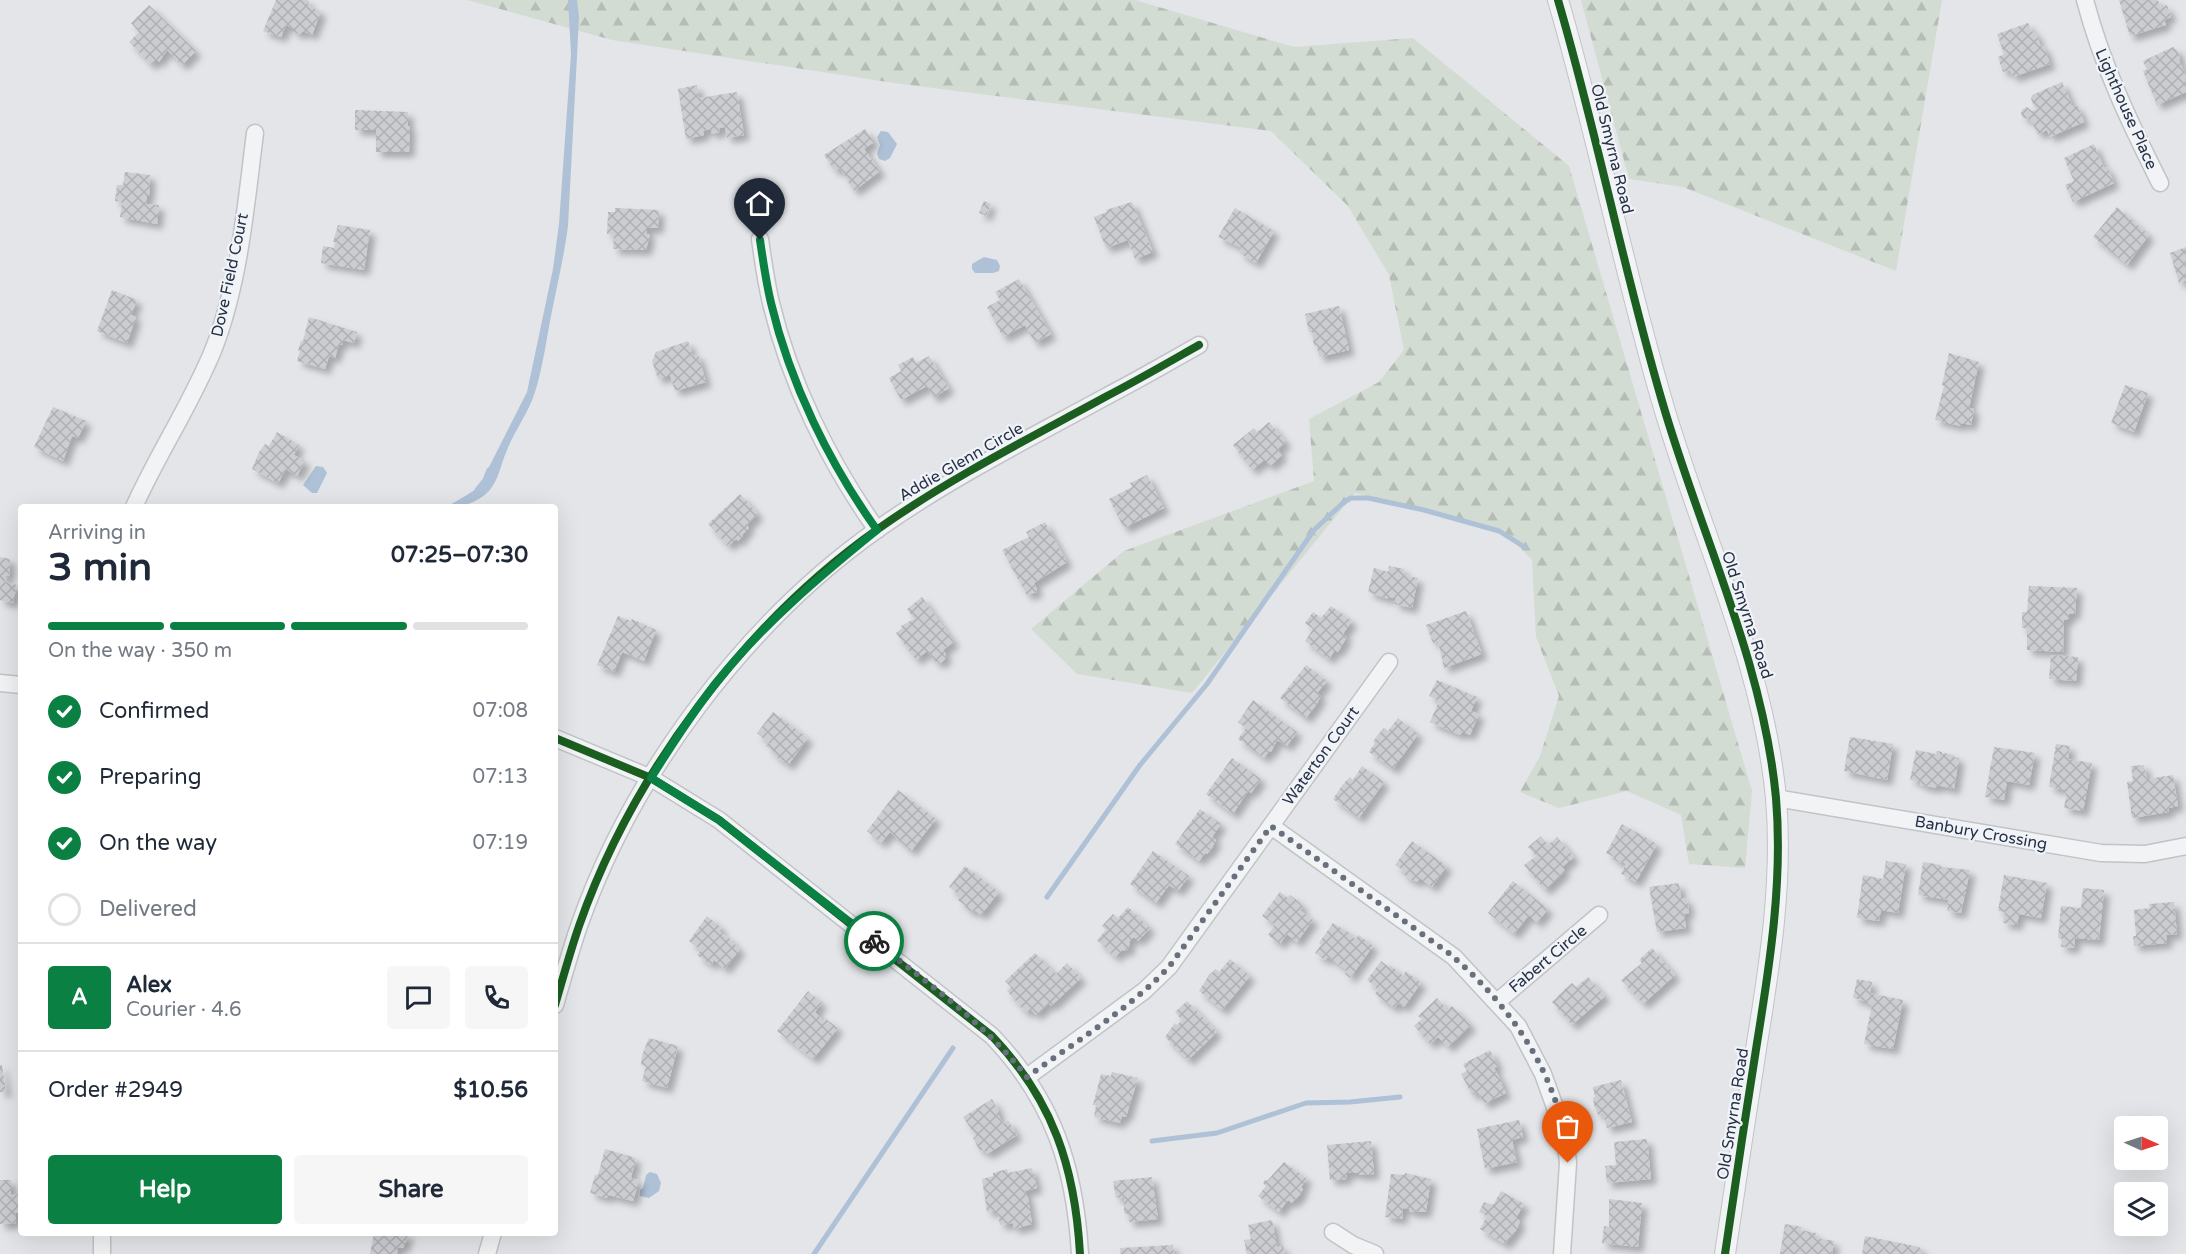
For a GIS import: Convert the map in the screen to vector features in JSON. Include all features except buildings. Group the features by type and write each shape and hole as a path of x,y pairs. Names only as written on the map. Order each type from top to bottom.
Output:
{"street":[{"name":"Old Smyrna Road","path":"1558,0 1579,72 1662,402 1754,679 1766,729 1776,798 1776,876 1770,958 1725,1254"},
{"name":"Lighthouse Place","path":"2085,0 2110,78 2160,183"},
{"name":"Dove Field Court","path":"136,504 188,402 214,348 221,327 238,252 255,133"},
{"path":"760,240 773,310 802,393 836,466 859,506 877,530"},
{"name":"Addie Glenn Circle","path":"558,995 579,926 592,894 615,843 651,778 701,702 738,657 800,594 877,530 968,473 1199,345"},
{"name":"Waterton Court","path":"1027,1077 1136,998 1163,973 1389,662"},
{"path":"0,683 18,685"},
{"path":"558,739 651,778 701,808 738,834 964,1012 998,1043 1027,1077 1054,1128 1066,1161 1075,1200 1080,1254"},
{"name":"Banbury Crossing","path":"1776,798 2101,853 2145,854 2186,846"},
{"path":"1271,826 1446,951 1461,964 1518,1026 1533,1052 1553,1098 1565,1135 1568,1163 1562,1254"},
{"name":"Fabert Circle","path":"1497,1002 1599,915"},
{"path":"1333,1232 1353,1245 1374,1254"},
{"path":"102,1236 102,1254"},
{"path":"487,1254 492,1236"}],"green space":[{"path":"467,0 1135,0 1294,47 1413,38 1569,166 1752,791 1745,868 1689,864 1681,815 1627,791 1559,808 1520,792 1540,756 1559,696 1536,637 1532,560 1506,533 1355,493 1192,693 1077,674 1031,629 1124,551 1314,481 1309,419 1379,382 1404,350 1389,275 1348,206 1271,131 894,83 612,40"},
{"path":"1581,0 1942,0 1896,271 1683,187 1629,179"}],"water":[{"path":"568,0 577,0 579,18 568,226 540,373 526,414 510,443 492,487 475,501 467,504 452,504 482,483 527,392 553,269 559,224 571,54"},
{"path":"881,131 888,132 897,144 890,158 885,161 879,159 877,154 880,145 877,137"},
{"path":"984,257 997,260 1000,266 999,271 975,273 972,264"},
{"path":"316,466 323,467 327,473 317,493 312,493 303,485"},
{"path":"650,1172 657,1174 661,1183 659,1191 649,1198 640,1196 640,1190 643,1188 646,1175"}],"waterway":[{"path":"477,490 489,470"},
{"path":"1047,897 1140,765 1207,684 1314,530 1344,502 1351,498 1368,498 1424,510 1499,531 1526,548"},
{"path":"814,1254 953,1048"},
{"path":"1152,1141 1217,1133 1306,1103 1350,1102 1400,1097"}],"cycle path":[{"path":"1558,0 1662,401 1728,597 1758,696 1769,747 1776,798 1778,860 1771,952 1725,1254"},
{"path":"558,995 579,926 602,869 630,813 662,758 699,705 739,655 783,609 829,567 905,510 991,459 1199,345"},
{"path":"558,739 651,778 719,820 992,1036 1031,1085 1057,1136 1073,1192 1080,1254"}],"way so far":[{"path":"874,941 980,1025 1005,1049 1027,1077 1158,979 1271,826 1446,951 1497,1002 1518,1026 1544,1074 1565,1135 1568,1163"}],"route":[{"path":"760,240 765,276 777,326 802,393 836,466 859,506 877,530 800,594 738,657 682,728 651,778 719,820 874,941"}]}
